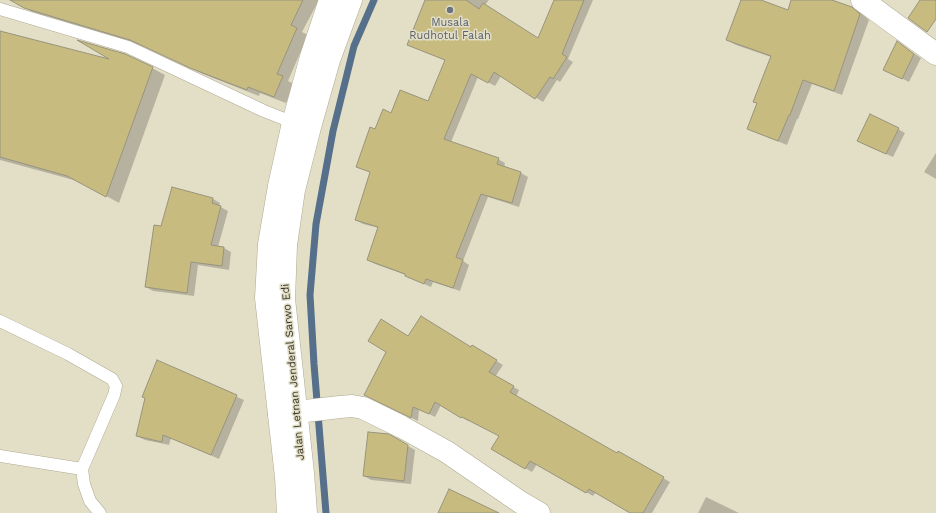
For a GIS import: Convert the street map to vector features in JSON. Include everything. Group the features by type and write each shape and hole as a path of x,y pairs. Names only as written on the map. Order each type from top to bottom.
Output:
{"main road":[{"name":"Jalan Letnan Jenderal Sarwo Edi","path":"301,125 311,57 330,0"},
{"name":"Jalan Letnan Jenderal Sarwo Edi","path":"306,513 303,473 292,412 266,298 269,244 279,186 301,125 329,60 351,0"},
{"path":"862,0 936,54"},
{"path":"292,412 352,406 363,408 402,427 447,452 520,502 539,513"},
{"name":"Jalan Letnan Jenderal Sarwo Edi","path":"288,513 286,477 292,412"}],"lane":[{"path":"0,9 128,48 264,111 301,125"},
{"path":"0,321 68,354 112,378 116,386 114,395 82,469 84,484 90,501 100,513"},
{"path":"0,456 82,469"}],"building":[{"path":"10,0 303,0 291,25 297,28 277,74 283,76 274,97 248,87 247,90 190,68 130,40 24,8"},
{"path":"425,0 466,0 479,9 483,3 538,38 554,0 584,0 562,54 567,57 553,79 550,77 535,99 494,72 488,83 471,74 444,139 499,158 497,164 521,172 512,203 481,194 456,257 463,260 453,288 426,279 424,284 405,276 405,274 367,260 378,227 355,220 370,172 356,167 370,127 375,129 383,109 391,113 400,90 428,101 445,60 407,45"},
{"path":"741,0 761,0 788,10 791,0 832,0 852,7 860,14 834,91 803,80 790,115 778,141 747,129 757,103 753,102 771,56 726,40"},
{"path":"920,0 936,0 936,19 927,32 908,18"},
{"path":"0,31 109,59 77,40 125,54 153,67 106,197 67,176 0,157"},
{"path":"897,41 914,54 902,79 883,70"},
{"path":"870,114 899,128 886,154 857,141"},
{"path":"172,187 213,198 212,203 221,206 211,245 224,247 222,266 191,262 187,293 145,287 154,225 161,226"},
{"path":"421,316 471,347 472,345 497,360 489,372 514,386 510,392 617,453 618,451 664,477 643,513 630,513 589,489 586,493 530,461 525,469 491,449 499,436 462,417 461,418 435,402 429,414 413,407 411,418 364,395 386,352 368,341 381,319 408,336"},
{"path":"157,360 237,395 211,455 163,435 162,442 136,436 145,398 142,397"},
{"path":"368,432 389,434 408,445 404,481 363,476"},
{"path":"449,489 499,513 438,513"}],"waterway":[{"path":"326,513 310,295 316,224 333,131 354,46 374,0"}],"place":[{"name":"Musala Rudhotul Falah","path":"450,10"}]}
